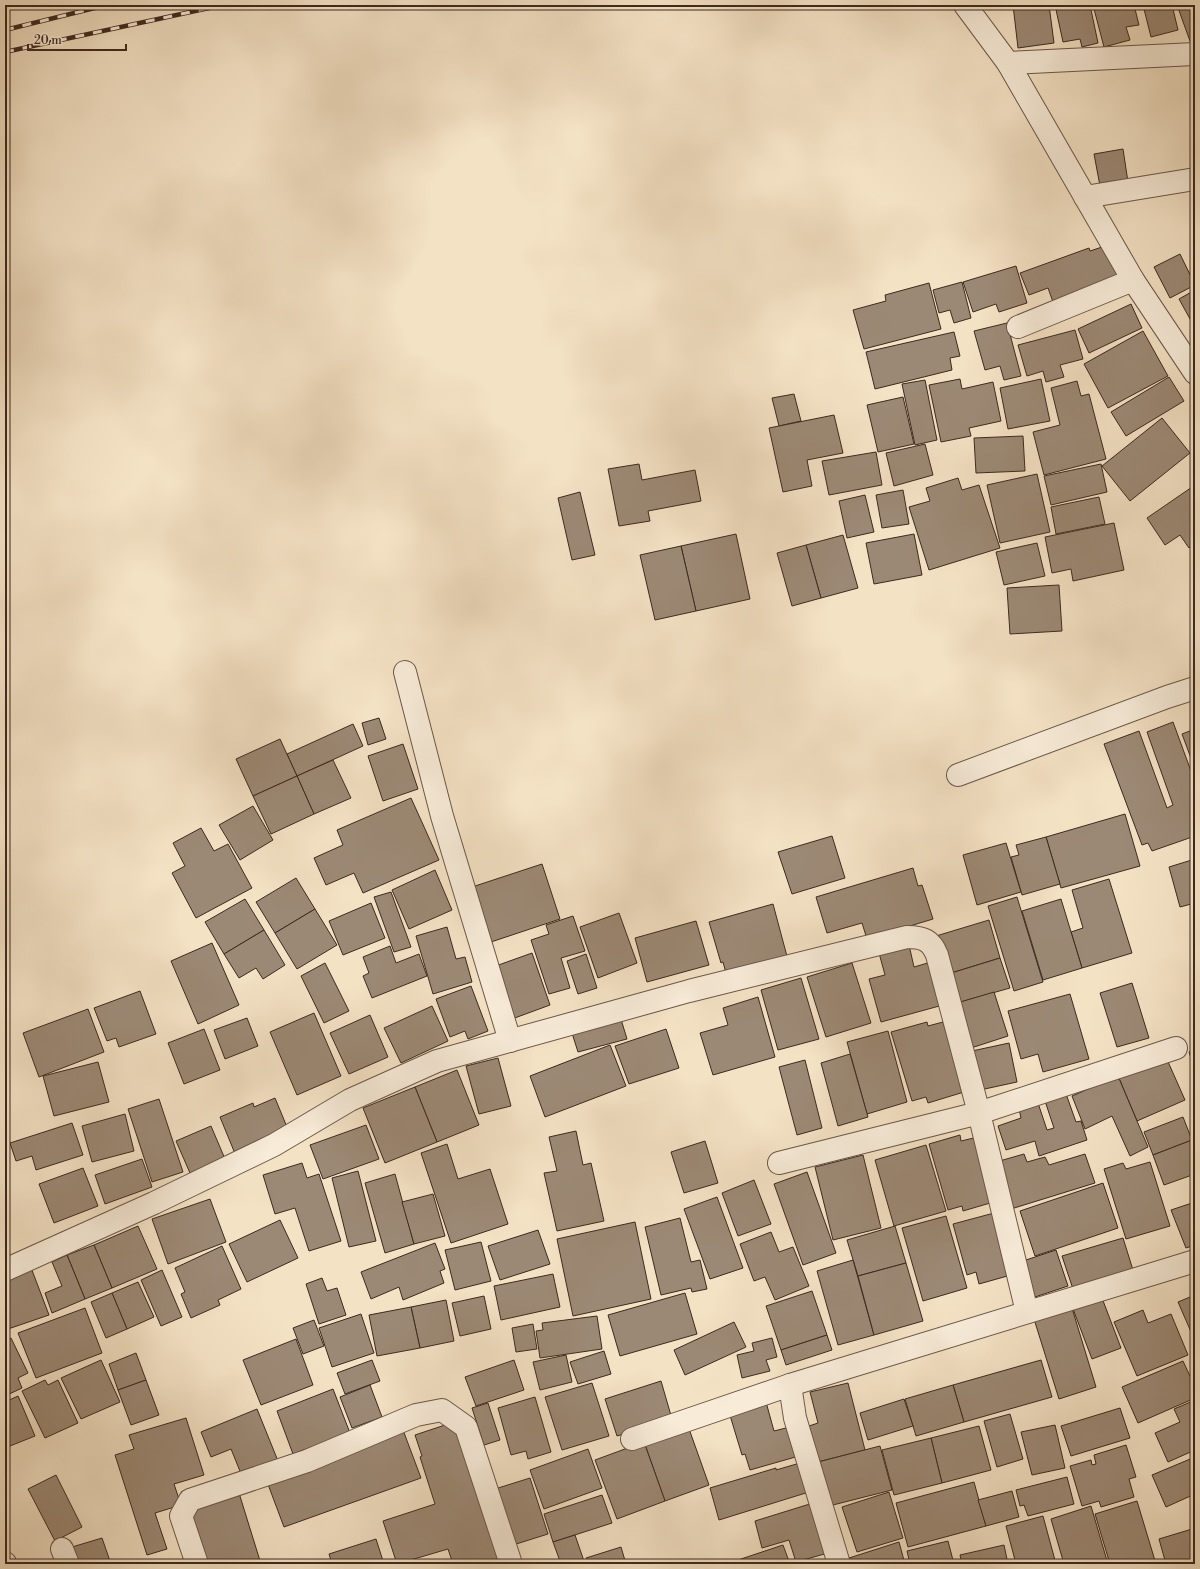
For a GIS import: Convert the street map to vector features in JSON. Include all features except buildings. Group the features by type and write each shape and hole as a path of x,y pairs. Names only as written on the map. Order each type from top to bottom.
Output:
{"street":[{"path":"965,5 1008,63 1133,280 1195,373"},
{"path":"1008,63 1195,54"},
{"path":"1084,197 1195,179"},
{"path":"1018,327 1133,280"},
{"path":"405,672 442,816 510,1042"},
{"path":"958,775 1167,697 1195,688"},
{"path":"5,1270 69,1242 210,1176 274,1145 350,1100 437,1061 510,1042 689,991 907,937 921,937 934,947 937,955 979,1113 1027,1312"},
{"path":"779,1163 979,1113 1176,1048"},
{"path":"632,1439 790,1385 1195,1261"},
{"path":"790,1385 795,1418 839,1564"},
{"path":"198,1564 181,1516 190,1500 308,1460 416,1415 442,1410 466,1427 511,1564"}],"railway":[{"path":"5,30 107,5"},
{"path":"5,52 223,5"}]}
